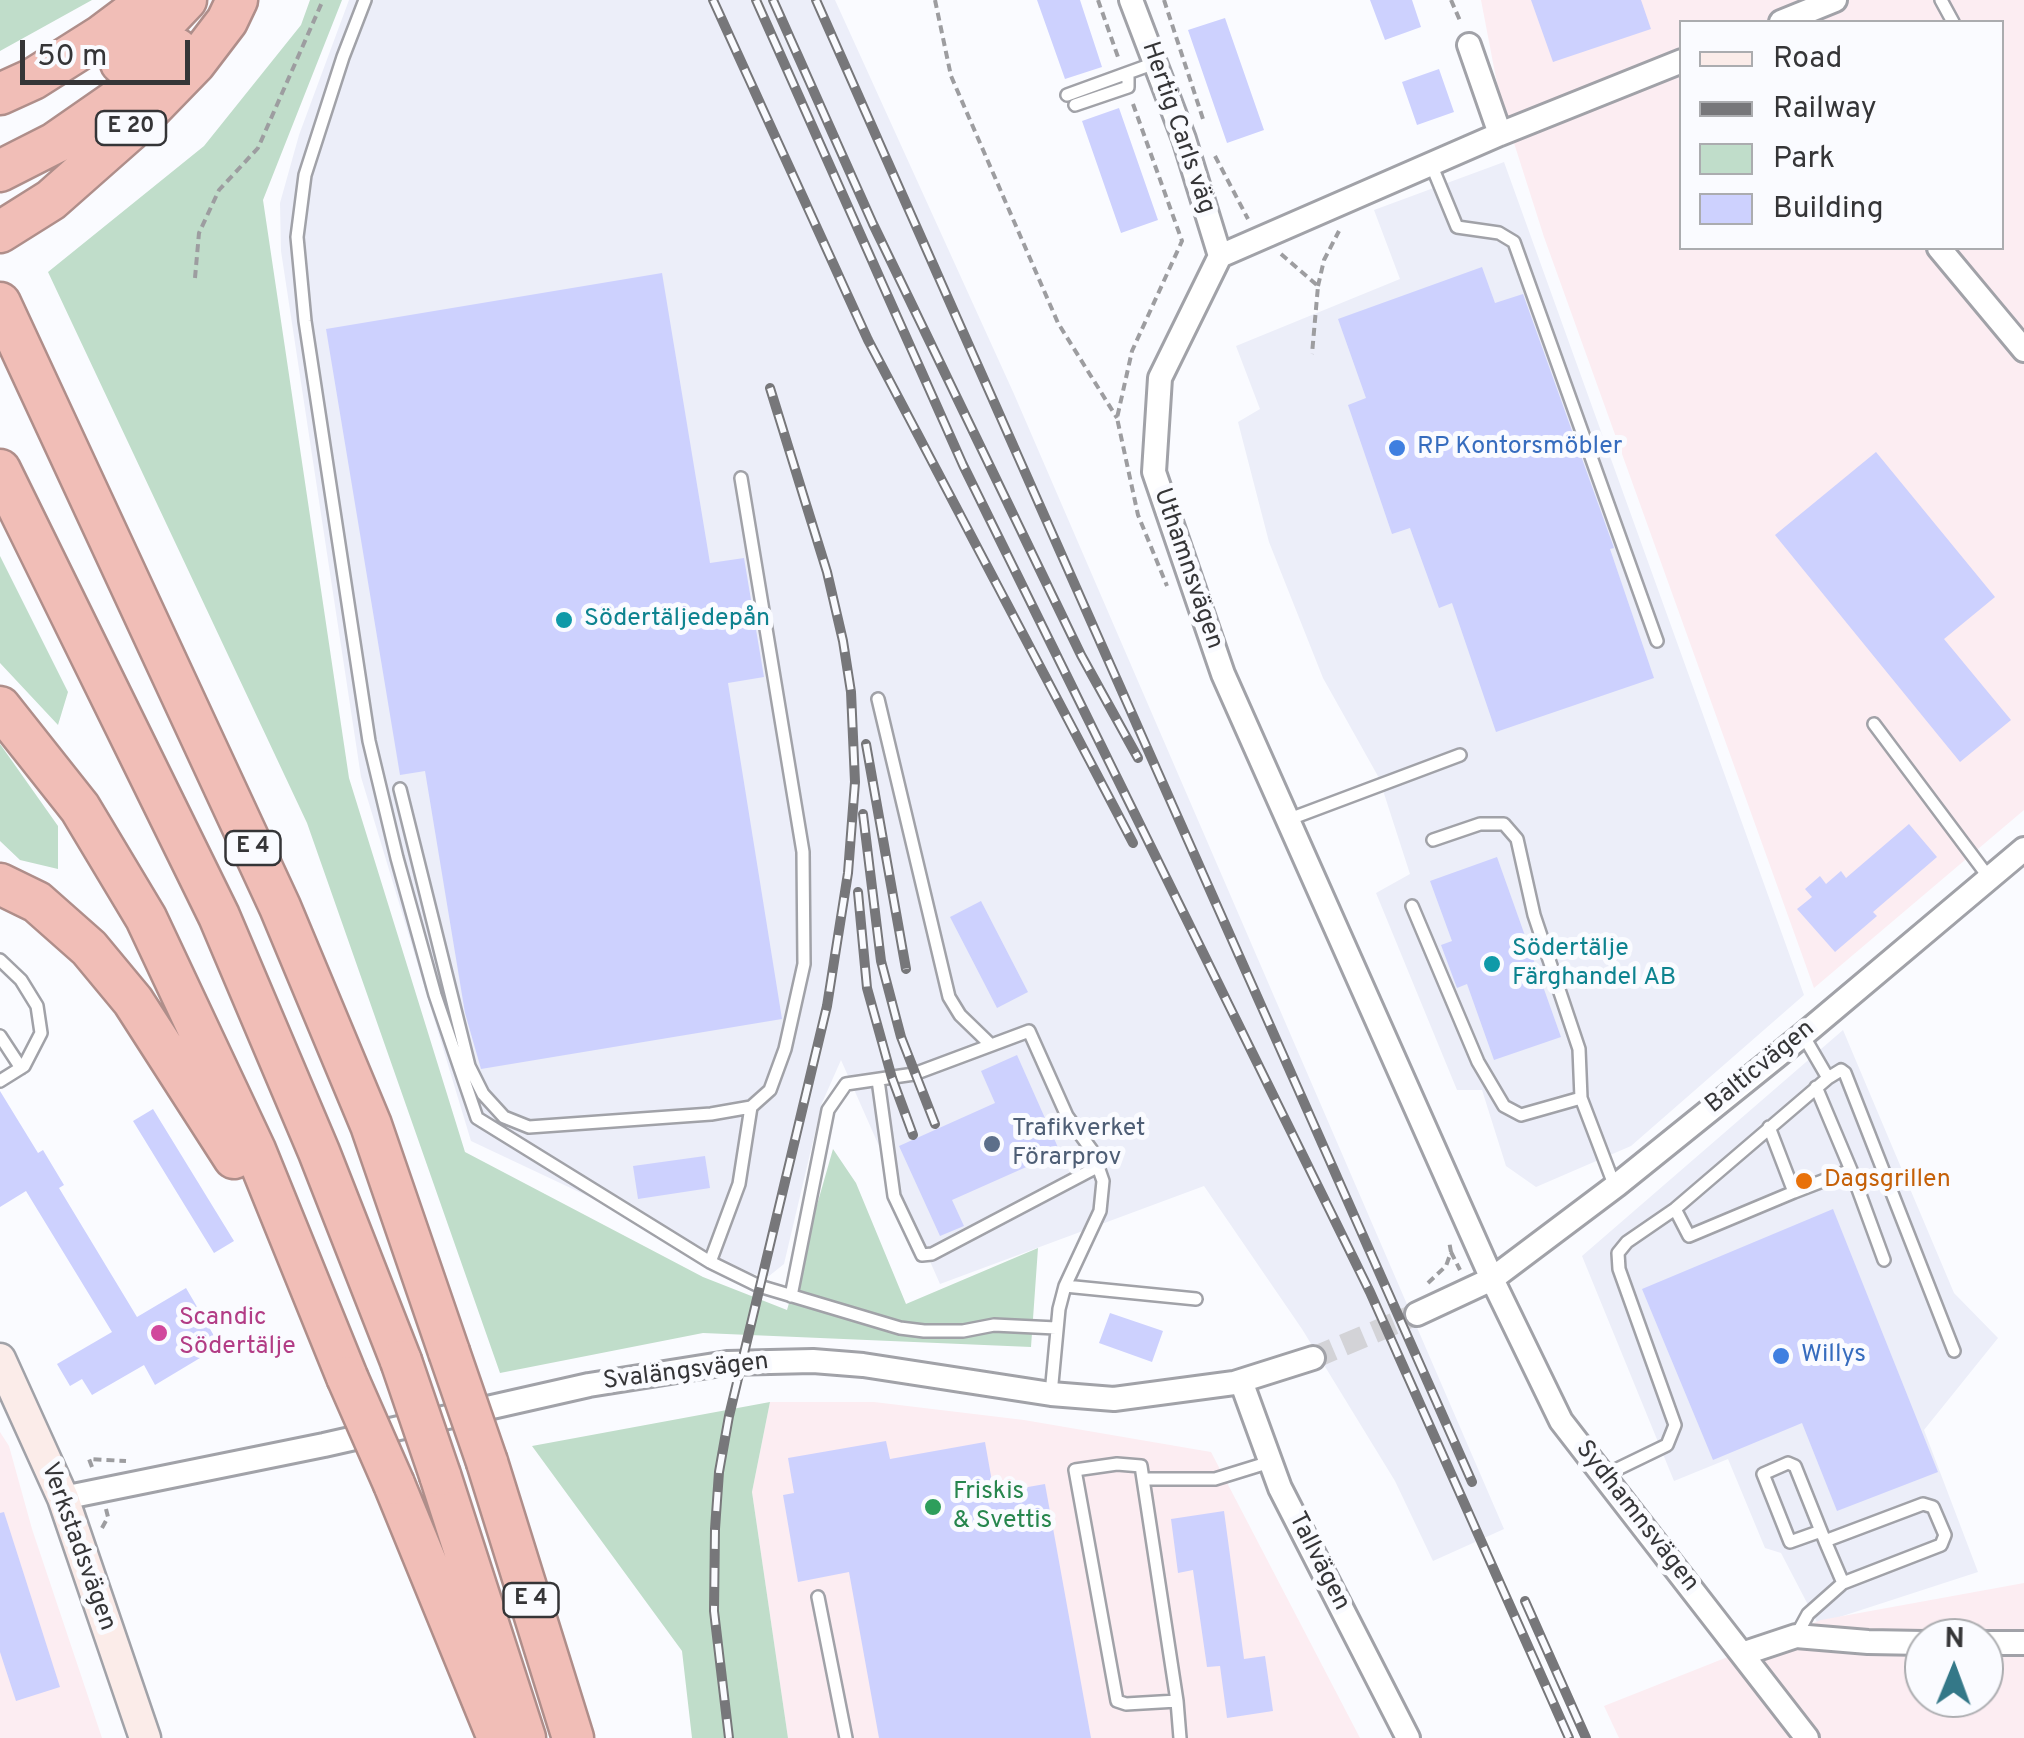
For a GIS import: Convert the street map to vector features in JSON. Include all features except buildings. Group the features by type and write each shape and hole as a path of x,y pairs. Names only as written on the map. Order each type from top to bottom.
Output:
{"highway":[{"path":"0,94 33,80 149,0"},
{"path":"0,144 45,120 96,84 148,40 186,0"},
{"path":"0,171 55,143 114,102 172,55 222,0"},
{"name":"E 20","path":"0,232 51,200 128,132 195,64 227,21 237,0"},
{"name":"E 4","path":"2,291 25,358 280,908 371,1125 487,1462 573,1738"},
{"name":"E 4","path":"0,470 219,916 319,1152 401,1361 525,1738"},
{"path":"0,707 80,808 146,918 255,1150 498,1738"},
{"path":"0,884 37,902 89,948 133,1001 212,1118 307,1282"}],"main road":[{"name":"Verkstadsvägen","path":"0,1359 63,1498 145,1738"}],"street":[{"name":"Hertig Carls väg","path":"1132,0 1184,139 1220,256"},
{"path":"1786,20 1835,0"},
{"path":"1469,46 1500,134"},
{"path":"1220,256 1500,134 1679,62"},
{"path":"1941,250 2024,350"},
{"name":"Uthamnsvägen","path":"1220,256 1160,378 1154,472 1223,674 1492,1279"},
{"name":"Balticvägen","path":"1492,1279 1615,1187 2024,849"},
{"path":"1417,1314 1492,1279"},
{"name":"Sydhamnsvägen","path":"1492,1279 1561,1421 1808,1738"},
{"name":"Svalängsvägen","path":"63,1498 305,1449 588,1385 727,1363 863,1364 1052,1394 1114,1398 1174,1393 1241,1381 1313,1358"},
{"name":"Tallvägen","path":"1241,1381 1280,1488 1408,1738"},
{"path":"1742,1654 1796,1636 1904,1642"}],"lane":[{"path":"365,0 305,175 297,236 305,322 369,741 435,995 477,1118 710,1262 759,1286 900,1328 1056,1328"},
{"path":"1071,100 1156,63"},
{"path":"1431,164 1457,227 1499,234 1514,242 1657,641"},
{"path":"400,789 468,1066 482,1094 504,1117 529,1127 712,1114 751,1106 770,1090 785,1049 804,964 805,906 802,852 741,478"},
{"path":"878,699 949,997 960,1015 992,1045"},
{"path":"1874,724 1990,878"},
{"path":"1287,820 1460,755"},
{"path":"1433,840 1480,824 1504,824 1517,839 1534,915 1579,1050 1581,1098 1615,1187"},
{"path":"1412,906 1478,1062 1504,1106 1522,1115 1581,1098"},
{"path":"0,960 21,980 37,1006 41,1033 20,1068 0,1081"},
{"path":"791,1296 828,1110 846,1084 914,1074 1029,1031 1067,1116 1099,1166 1103,1181 1100,1210 1065,1286 1056,1328 1052,1394"},
{"path":"1803,1035 1828,1078"},
{"path":"0,1036 20,1068"},
{"path":"1603,1476 1667,1445 1675,1425 1618,1254 1816,1087 1842,1070 1954,1351"},
{"path":"878,1080 894,1196 922,1255 932,1254 1099,1166"},
{"path":"1816,1087 1884,1260"},
{"path":"710,1262 739,1184 751,1106"},
{"path":"1769,1127 1794,1192"},
{"path":"1675,1208 1689,1236 1851,1170"},
{"path":"1065,1286 1196,1299"},
{"path":"1142,1479 1214,1479 1270,1462"},
{"path":"1796,1636 1808,1614 1844,1584 1941,1545 1944,1536 1933,1508 1923,1504 1823,1536 1790,1542 1763,1474 1788,1463 1795,1466 1823,1536 1844,1584"},
{"path":"1177,1700 1126,1704 1117,1700 1075,1470 1117,1464 1140,1466 1177,1700 1180,1738"},
{"path":"818,1597 846,1738"}],"path":[{"path":"195,278 200,232 219,190 258,148 323,0"},
{"path":"935,0 951,76 1058,323 1117,418"},
{"path":"1164,0 1204,122"},
{"path":"1215,156 1259,240 1318,286 1312,354"}],"shaded area":[{"path":"349,0 835,0 1014,394 1504,1529 1433,1561 1395,1481 1302,1329 1204,1186 940,1284 841,1060 822,1103 784,1264 769,1276 753,1274 471,1141 361,777 281,251 280,203 299,135"},
{"path":"1481,0 2024,0 2024,810 1814,988 1544,237 1500,99"},
{"path":"1504,162 1804,995 1631,1146 1536,1187 1506,1166 1482,1090 1457,1090 1376,893 1410,874 1379,778 1323,678 1269,542 1238,422 1260,409 1236,346 1400,279 1374,210"},
{"path":"1843,1030 1954,1293 1998,1338 1924,1430 1978,1572 1818,1624 1781,1553 1765,1548 1728,1459 1674,1481 1582,1256"},
{"path":"770,1402 874,1402 1024,1420 1211,1452 1360,1738 788,1738 752,1492"},
{"path":"0,1432 9,1446 32,1529 102,1738 0,1738"},
{"path":"2024,1583 2024,1738 1619,1738 1604,1706 1821,1620"}],"green space":[{"path":"0,0 92,0 0,51"},
{"path":"310,0 342,0 263,200 349,778 465,1152 703,1277 787,1310 833,1149 856,1183 906,1304 1038,1248 1031,1347 703,1333 500,1373 307,823 48,272 204,146 301,25"},
{"path":"0,556 68,692 58,725 0,663"},
{"path":"0,744 58,826 58,869 20,860 0,841"},
{"path":"770,1402 752,1492 788,1738 692,1738 682,1651 532,1446"}],"tunnel":[{"path":"1313,1358 1417,1314"}],"railway":[{"path":"713,0 868,340 1133,843"},
{"path":"756,0 963,465 1370,1292 1569,1738"},
{"path":"773,0 873,224 1081,655 1138,758"},
{"path":"816,0 1472,1482"},
{"path":"729,1738 714,1611 719,1472 827,1006 848,873 855,782 851,692 843,641 827,572 770,388"},
{"path":"866,744 906,969"},
{"path":"863,814 881,961 901,1037 935,1124"},
{"path":"858,892 867,988 892,1078 913,1135"},
{"path":"1525,1601 1586,1738"}],"place":[{"name":"RP Kontorsmöbler","path":"1397,448"},
{"name":"Södertäljedepån","path":"564,620"},
{"name":"Södertälje Färghandel AB","path":"1492,964"},
{"name":"Trafikverket Förarprov","path":"992,1144"},
{"name":"Dagsgrillen","path":"1804,1181"},
{"name":"Scandic Södertälje","path":"159,1333"},
{"name":"Willys","path":"1781,1356"},
{"name":"Friskis & Svettis","path":"933,1507"}]}
